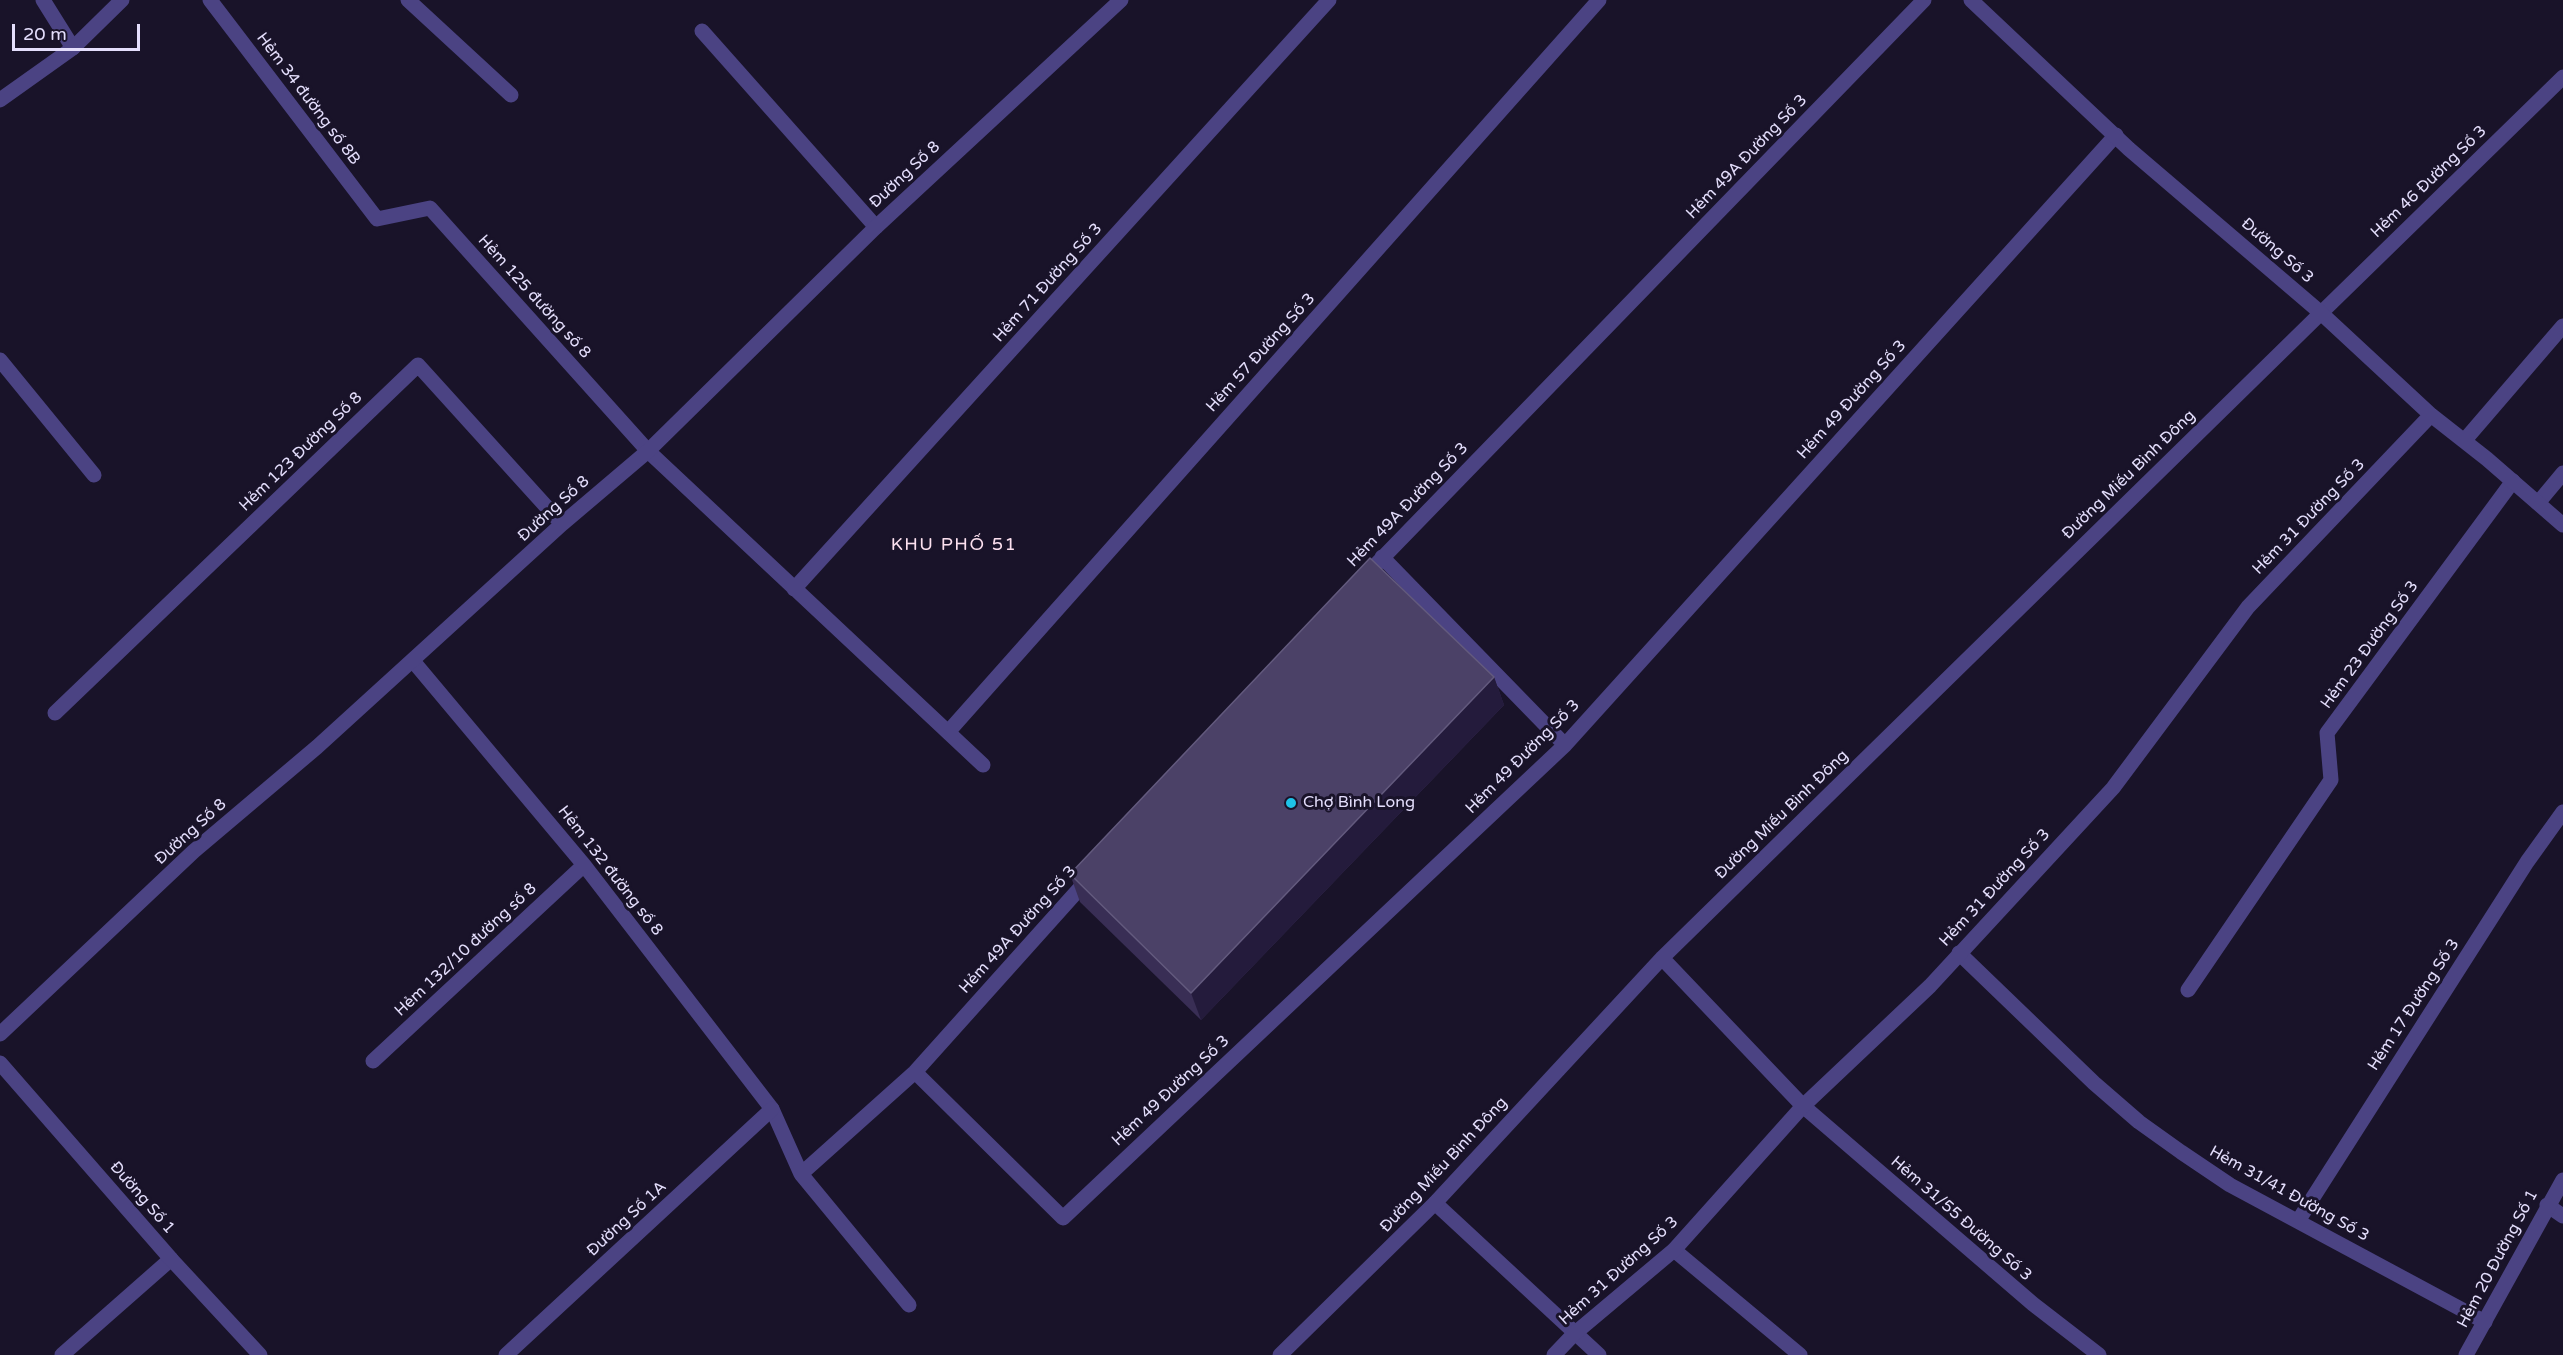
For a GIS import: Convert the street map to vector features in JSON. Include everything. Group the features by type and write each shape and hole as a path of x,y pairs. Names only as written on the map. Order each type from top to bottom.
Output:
{"street":[{"path":"43,0 73,48"},
{"path":"0,100 73,48 122,0"},
{"name":"Hẻm 34 đường số 8B","path":"210,0 377,219"},
{"path":"408,0 511,94"},
{"name":"Đường Số 8","path":"0,1034 194,851 317,747 562,524 648,451 876,227 1121,0"},
{"name":"Hẻm 71 Đường Số 3","path":"794,590 1329,0"},
{"name":"Hẻm 57 Đường Số 3","path":"949,731 1599,0"},
{"name":"Hẻm 49A Đường Số 3","path":"1350,591 1924,0"},
{"name":"Đường Số 3","path":"1971,0 2116,135 2321,313 2431,415 2563,525"},
{"path":"702,31 876,227"},
{"name":"Hẻm 46 Đường Số 3","path":"2321,313 2563,77"},
{"name":"Hẻm 49 Đường Số 3","path":"915,1072 1063,1218 1565,745 2116,135"},
{"name":"Hẻm 125 đường số 8","path":"377,219 430,208 648,451"},
{"name":"Đường Miếu Bình Đông","path":"1280,1355 1435,1203 1662,958 2321,313"},
{"path":"2464,441 2563,326"},
{"path":"0,360 93,475"},
{"name":"Hẻm 123 Đường Số 8","path":"55,713 418,365 562,524"},
{"name":"Hẻm 31 Đường Số 3","path":"1554,1355 1574,1334 1674,1250 1803,1106 1930,986 2113,788 2248,607 2431,415"},
{"path":"648,451 794,590 984,765"},
{"path":"2538,503 2563,473"},
{"name":"Hẻm 23 Đường Số 3","path":"2188,990 2331,780 2328,733 2512,481"},
{"path":"1382,557 1565,745"},
{"name":"Hẻm 132 đường số 8","path":"412,661 584,865 772,1109"},
{"name":"Hẻm 17 Đường Số 3","path":"2298,1221 2520,872 2563,812"},
{"name":"Hẻm 132/10 đường số 8","path":"373,1061 584,865"},
{"name":"Hẻm 49A Đường Số 3","path":"801,1174 915,1072 1096,870"},
{"name":"Hẻm 31/41 Đường Số 3","path":"1959,953 2094,1083 2139,1122 2230,1185 2485,1322"},
{"name":"Hẻm 31/55 Đường Số 3","path":"1662,958 1803,1106 2033,1304 2099,1355"},
{"name":"Đường Số 1","path":"0,1063 171,1259 260,1355"},
{"path":"772,1109 801,1174 909,1305"},
{"name":"Đường Số 1A","path":"506,1355 772,1109"},
{"name":"Hẻm 20 Đường Số 1","path":"2466,1355 2563,1179"},
{"path":"1435,1203 1599,1355"},
{"path":"2547,1205 2563,1216"},
{"path":"1674,1250 1800,1355"},
{"path":"62,1355 171,1259"}],"building":[{"name":"Chợ Bình Long","path":"1370,558 1494,677 1191,993 1070,874"}],"place":[{"name":"Chợ Bình Long","path":"1291,803"}],"district":[{"name":"KHU PHỐ 51","path":"954,545"}]}
